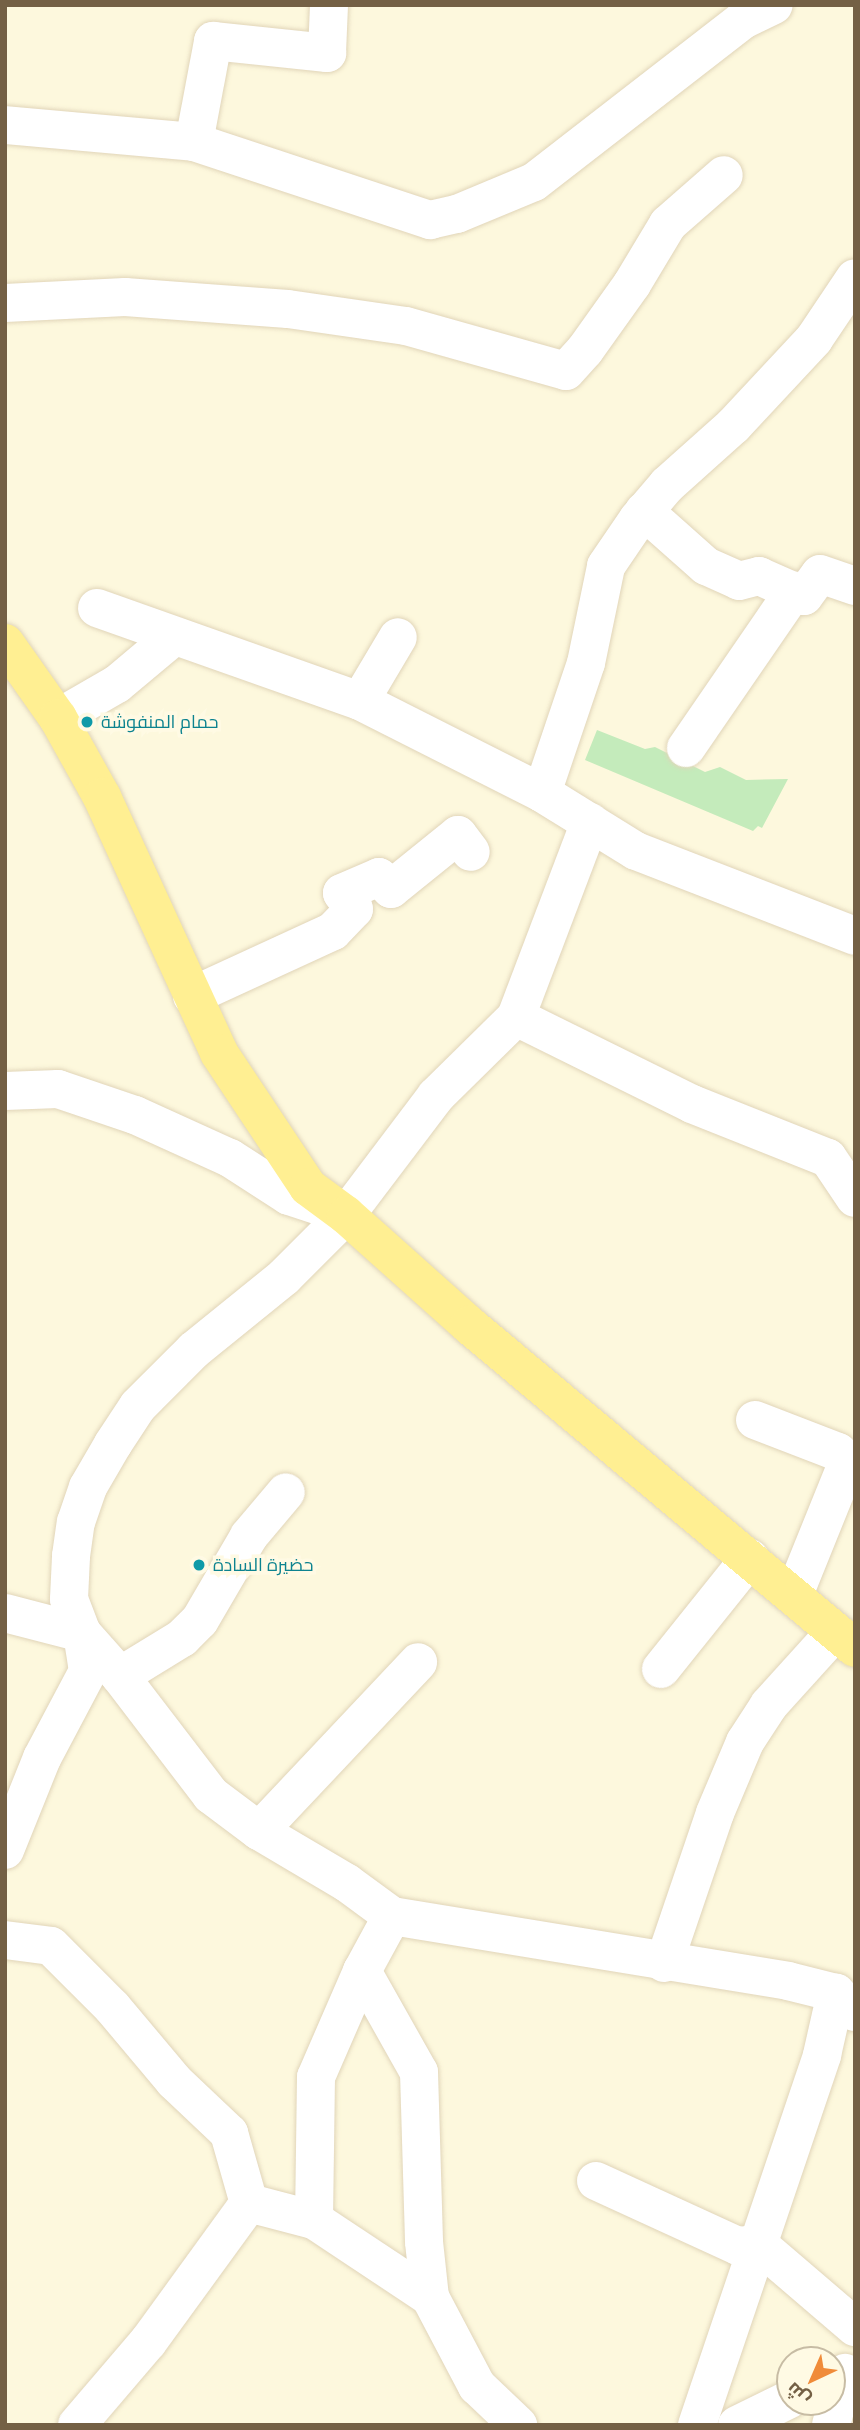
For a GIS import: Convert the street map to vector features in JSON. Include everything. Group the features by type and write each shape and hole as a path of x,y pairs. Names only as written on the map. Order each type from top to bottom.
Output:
{"main road":[{"path":"5,643 58,718 108,810 161,920 192,996 219,1052 308,1187 346,1215 539,1384 845,1640"}],"street":[{"path":"194,142 213,41 327,53 329,5"},
{"path":"5,125 194,142 430,220 457,214 534,183 743,20 774,5"},
{"path":"5,303 125,297 288,309 406,326 566,371 585,351 624,295 668,224 724,175"},
{"path":"542,793 586,663 606,566 644,511 667,485 733,426 814,339 855,278"},
{"path":"644,511 706,566 739,581 760,576 804,596 820,574 855,586"},
{"path":"686,748 794,591"},
{"path":"97,608 360,701 542,793 636,851 855,936"},
{"path":"58,718 117,684 173,637"},
{"path":"360,701 398,637"},
{"path":"5,1850 42,1758 88,1671 82,1633 69,1599 76,1522 88,1487 138,1406 185,1359 284,1277 346,1215 436,1096 516,1017 590,822"},
{"path":"192,996 333,931 354,909 342,893 379,877 391,889 458,835 471,852"},
{"path":"516,1017 692,1104 828,1158 855,1198"},
{"path":"5,1091 58,1089 135,1115 230,1158 289,1196 346,1215"},
{"path":"755,1420 838,1452 846,1466 794,1595"},
{"path":"120,1676 182,1638 200,1620 249,1536 286,1492"},
{"path":"661,1670 750,1558"},
{"path":"5,1612 82,1633 120,1676 211,1795 259,1831 347,1882 392,1916 664,1963 788,1981 846,2003 821,2055 697,2425"},
{"path":"664,1963 715,1813 745,1742 769,1705 845,1640"},
{"path":"259,1831 418,1662"},
{"path":"313,2220 316,2077 362,1971 392,1916"},
{"path":"5,1940 51,1946 112,2007 174,2081 229,2133 249,2203"},
{"path":"362,1971 419,2072 424,2242 429,2297 477,2386 518,2425"},
{"path":"596,2181 738,2246 758,2244 855,2327"},
{"path":"249,2203 313,2220 429,2297"},
{"path":"77,2425 148,2343 249,2203"},
{"path":"737,2425 776,2406"}],"green space":[{"path":"597,730 645,749 655,747 705,772 720,767 746,780 788,779 762,828 758,826 753,831 585,760"}],"place":[{"name":"حمام المنفوشة","path":"87,722"},
{"name":"حضيرة السادة","path":"199,1565"}]}
